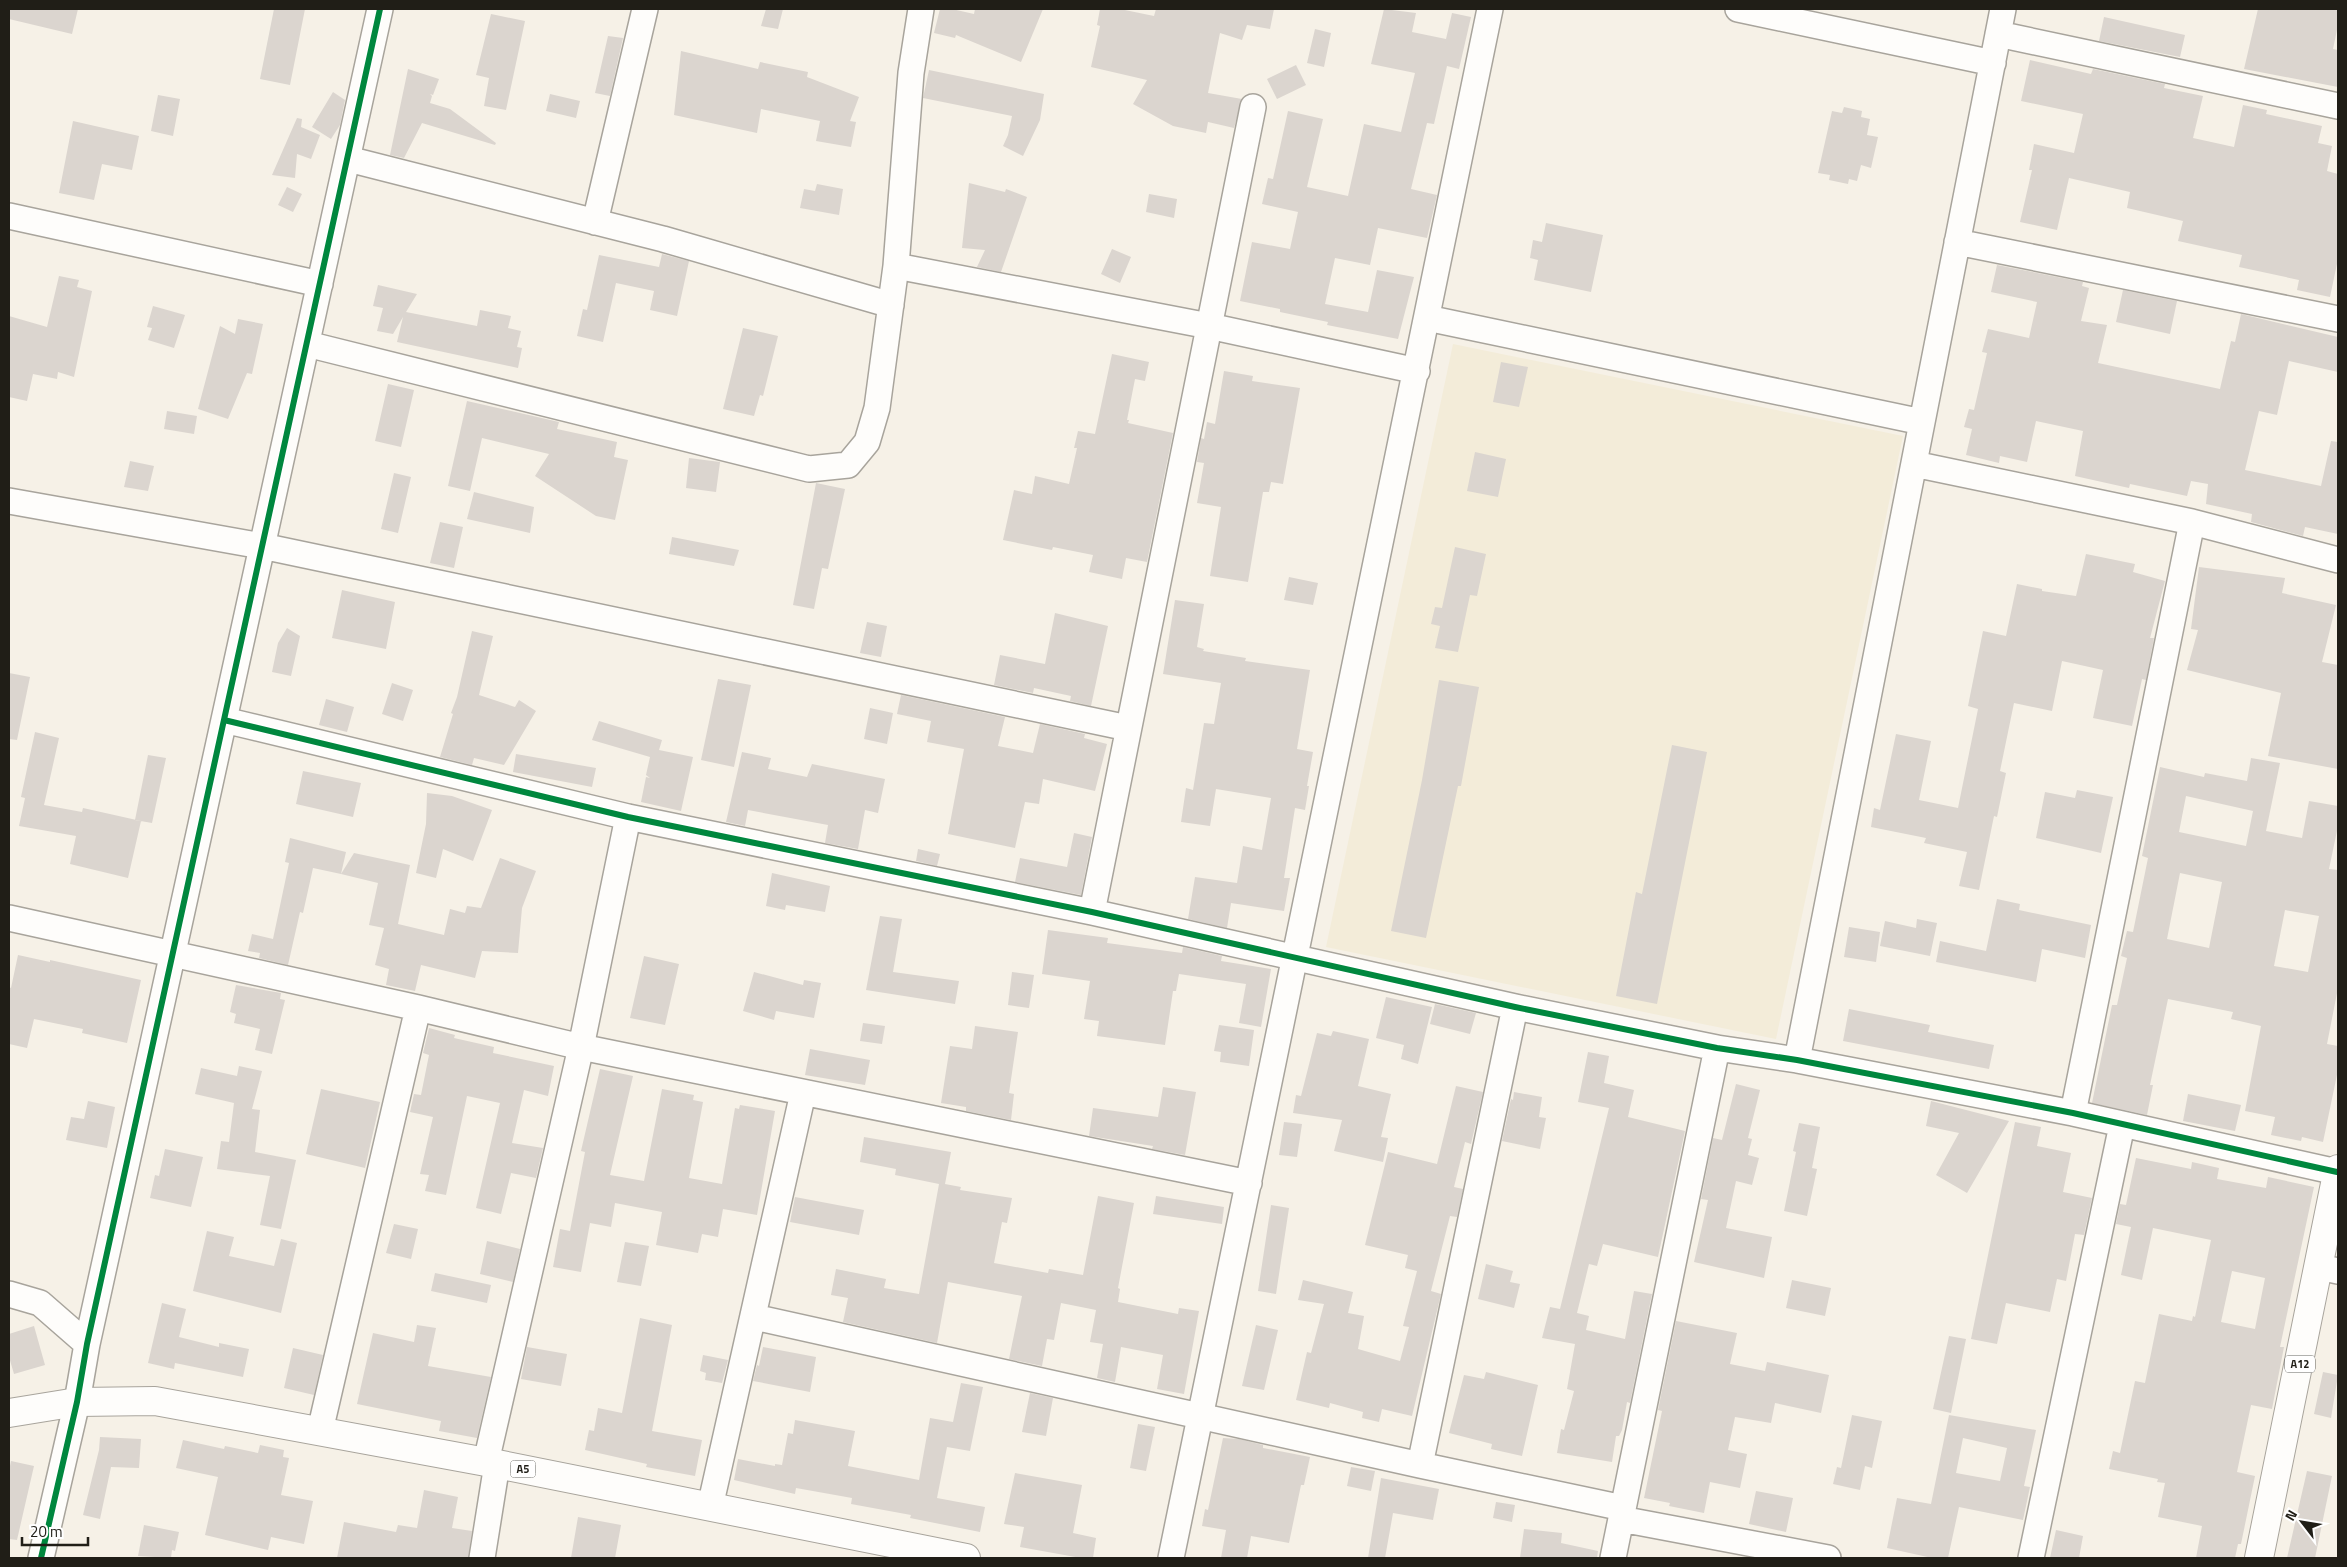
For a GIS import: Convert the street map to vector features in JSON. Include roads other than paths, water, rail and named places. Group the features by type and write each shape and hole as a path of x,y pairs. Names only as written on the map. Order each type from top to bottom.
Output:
{"main road":[{"name":"A12","path":"2259,1558 2329,1269 2338,1170"},
{"name":"A5","path":"9,1413 77,1402 156,1401 492,1463 966,1558"}],"street":[{"path":"41,1558 77,1402 87,1344 380,9"},
{"path":"595,222 645,9"},
{"path":"307,344 809,469 848,465 866,442 877,408 896,266 911,73 922,9"},
{"path":"1171,1558 1428,318 1490,9"},
{"path":"1797,1060 2003,9"},
{"path":"1754,10 1993,63"},
{"path":"1998,34 2338,106"},
{"path":"1092,912 1253,107"},
{"path":"348,159 663,239 892,305"},
{"path":"9,216 320,284"},
{"path":"1957,242 2338,319"},
{"path":"896,266 1209,326 1417,371"},
{"path":"1428,318 1922,422"},
{"path":"1914,464 2192,522 2338,560"},
{"path":"9,501 262,546 1128,728"},
{"path":"2073,1113 2192,522"},
{"path":"224,720 628,817 1092,912 1515,1007 1717,1048 1797,1060 2073,1113 2338,1170"},
{"path":"482,1558 492,1463 628,817"},
{"path":"9,918 418,1008 581,1047 1249,1183"},
{"path":"1420,1465 1515,1007"},
{"path":"320,1431 418,1008"},
{"path":"1613,1558 1717,1048"},
{"path":"710,1507 803,1093"},
{"path":"2031,1558 2122,1125"},
{"path":"9,1294 40,1303 87,1344"},
{"path":"754,1317 1828,1558"}]}
